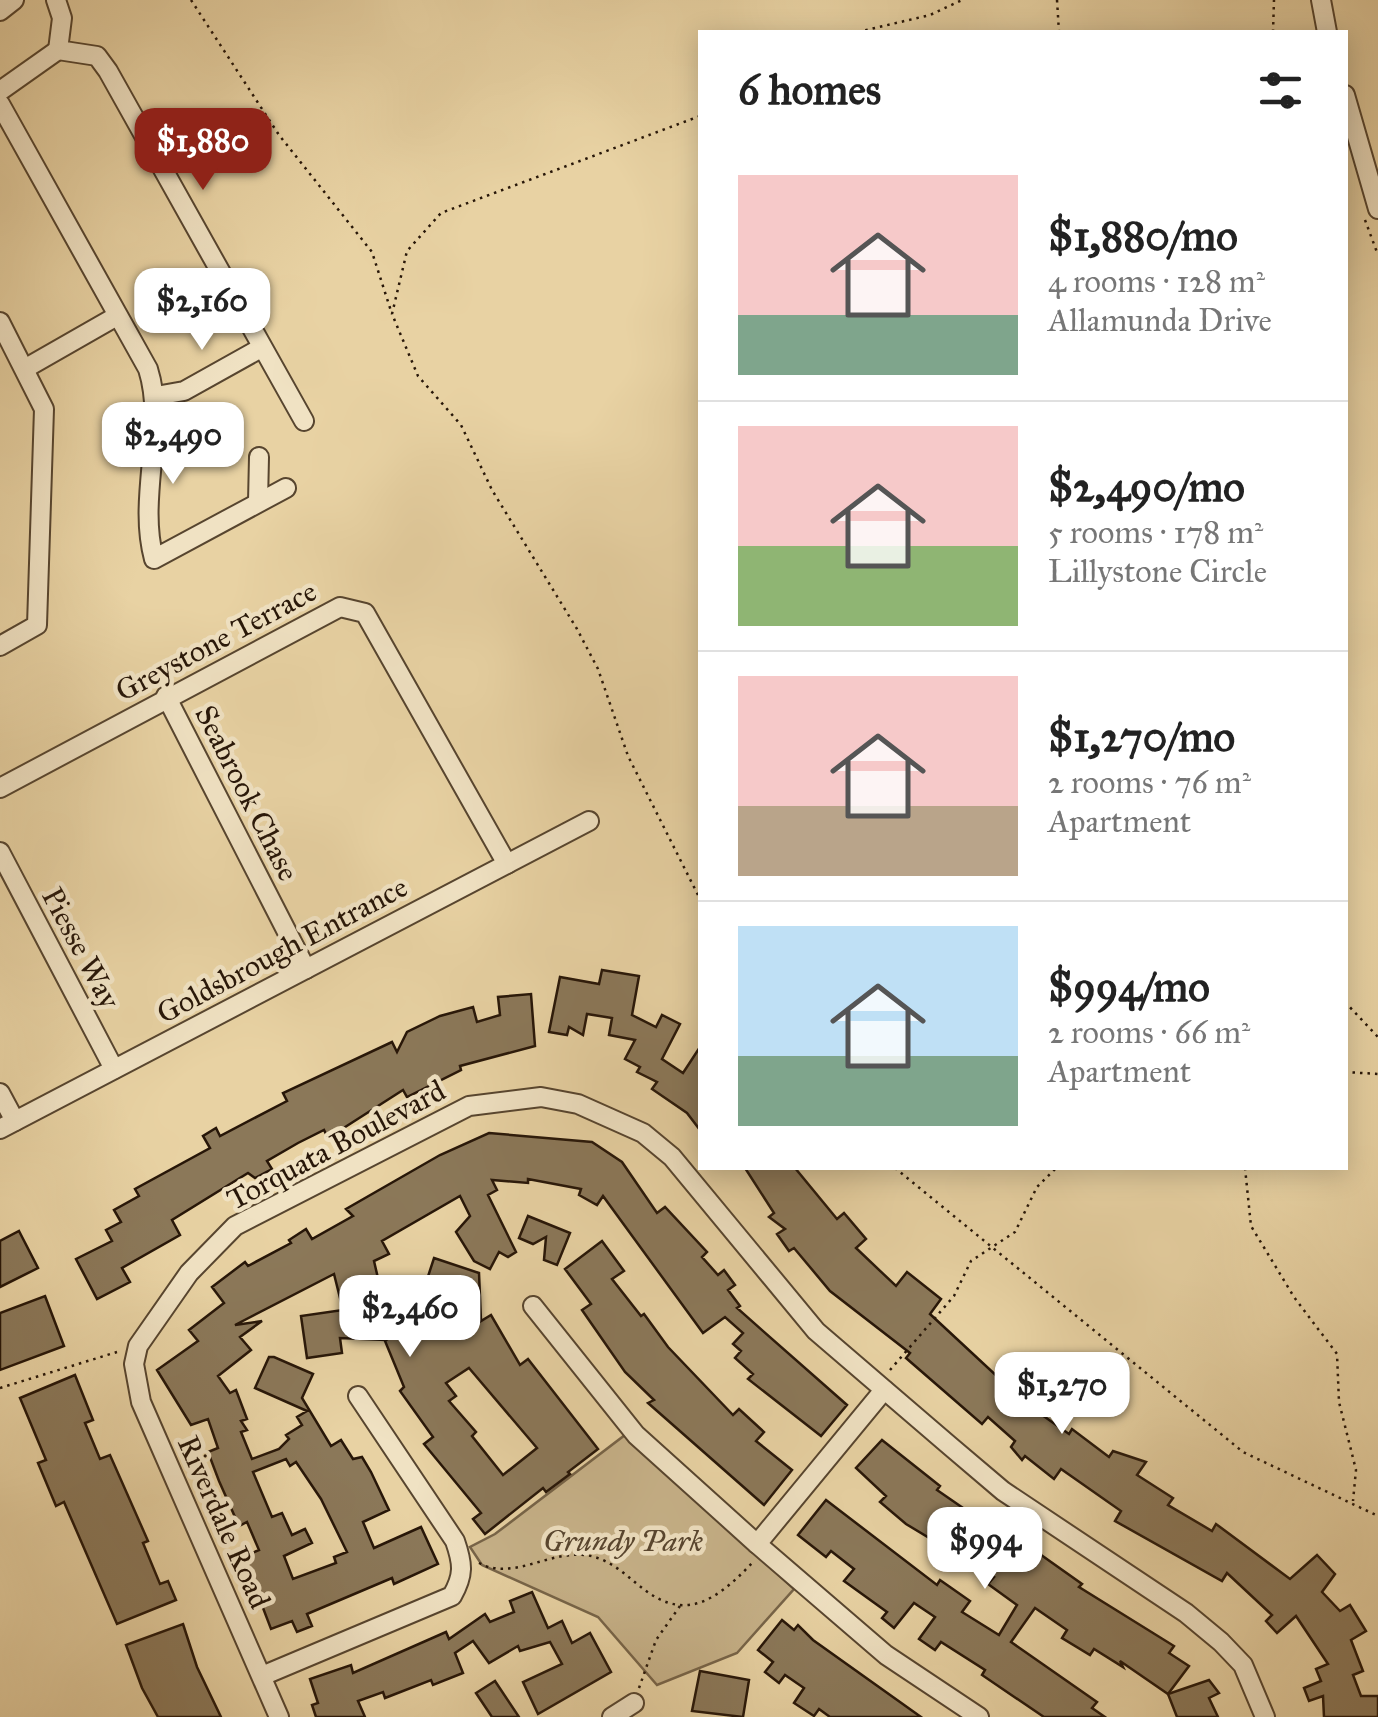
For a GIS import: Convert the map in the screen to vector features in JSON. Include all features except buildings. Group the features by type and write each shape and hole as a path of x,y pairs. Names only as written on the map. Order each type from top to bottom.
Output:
{"street":[{"path":"0,11 14,0"},
{"path":"56,0 62,18 58,50"},
{"path":"1321,0 1327,30"},
{"path":"0,91 58,50 96,56 304,420"},
{"path":"1348,103 1372,165 1378,209"},
{"path":"0,104 148,370 156,396 148,521 154,559 286,488"},
{"path":"26,368 118,316"},
{"path":"0,322 44,409 37,625 0,646"},
{"path":"156,396 184,390 261,348"},
{"path":"258,502 259,457"},
{"name":"Greystone Terrace","path":"0,788 166,696 340,607 365,613 507,864"},
{"name":"Seabrook Chase","path":"166,696 306,968"},
{"name":"Goldsbrough Entrance","path":"8,1125 589,821"},
{"name":"Piesse Way","path":"0,852 114,1069"},
{"path":"0,1093 8,1125"},
{"name":"Torquata Boulevard","path":"138,1346 189,1273 235,1226 468,1106 541,1096 601,1112 643,1133 672,1157 816,1332 881,1388 1003,1490 1186,1613 1222,1642 1243,1666 1265,1717"},
{"path":"534,1306 636,1435 886,1655 979,1717"},
{"name":"Riverdale Road","path":"138,1346 134,1364 141,1402 279,1717"},
{"path":"760,1546 881,1388"},
{"path":"262,1676 452,1596 462,1578 462,1562 454,1541 358,1396"},
{"path":"612,1717 634,1703"}],"path":[{"path":"190,0 279,135 372,252 418,376 460,425 492,490 577,629 598,669 628,756 698,895"},
{"path":"866,30 930,15 962,0"},
{"path":"1057,0 1059,30"},
{"path":"1273,30 1274,0"},
{"path":"392,314 407,251 441,213 698,117"},
{"path":"1348,1005 1378,1037"},
{"path":"1348,1072 1378,1074"},
{"path":"898,1170 1243,1452 1378,1516"},
{"path":"881,1388 954,1296 970,1261 1016,1232 1037,1187 1054,1170"},
{"path":"1245,1170 1251,1226 1294,1297 1337,1354 1339,1402 1356,1470 1352,1504"},
{"path":"0,1388 138,1346"},
{"path":"634,1703 656,1640 680,1606 715,1595 737,1580 760,1546"},
{"path":"462,1562 506,1571 560,1555 584,1555 620,1566 651,1595 680,1606"}],"green space":[{"name":"Grundy Park","path":"625,1435 794,1589 737,1653 657,1685 598,1617 482,1565 470,1547 495,1534"}]}
